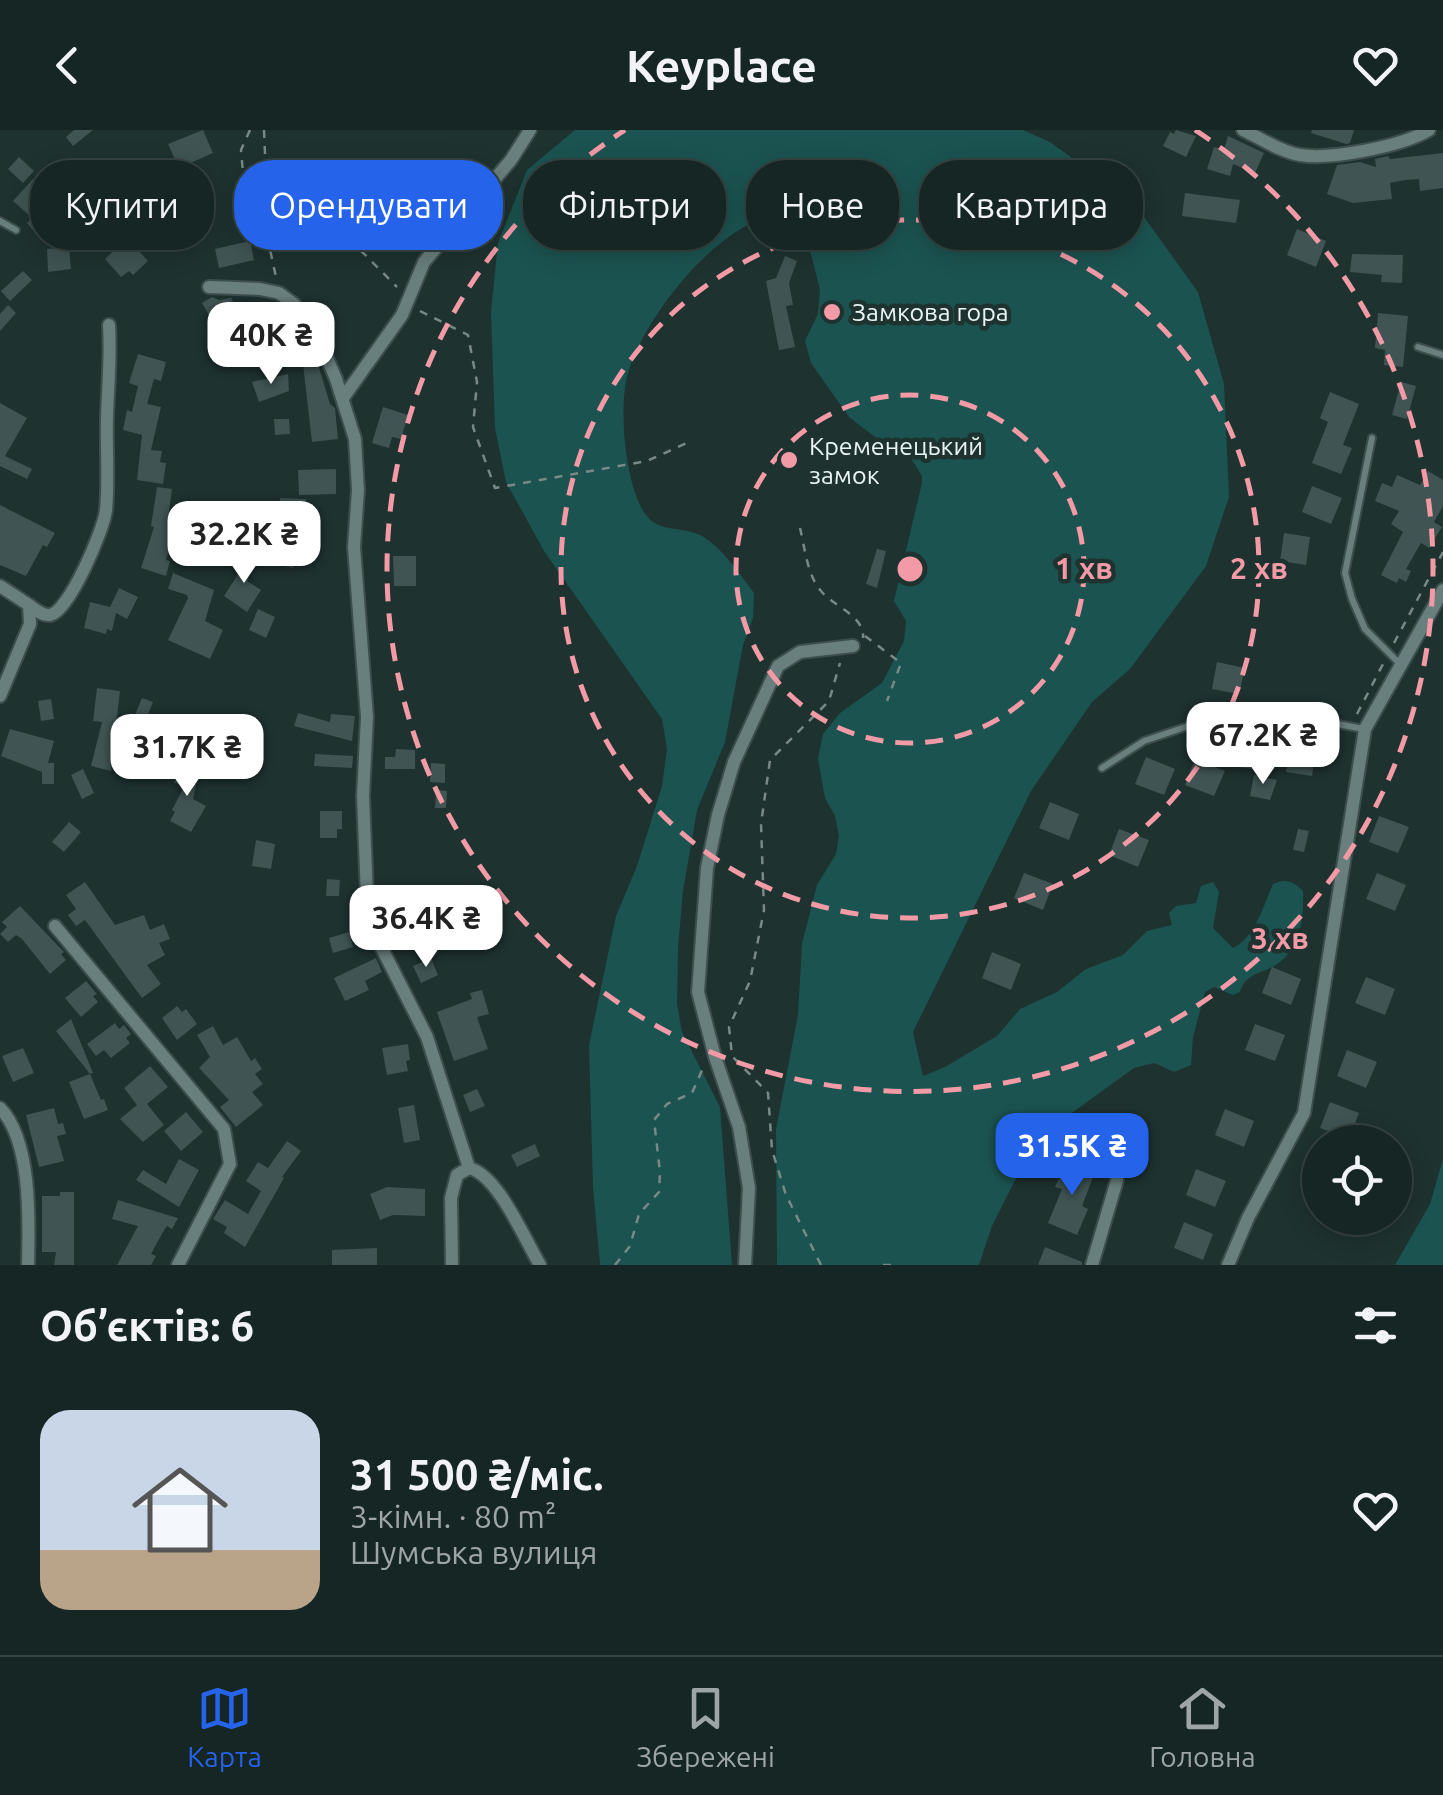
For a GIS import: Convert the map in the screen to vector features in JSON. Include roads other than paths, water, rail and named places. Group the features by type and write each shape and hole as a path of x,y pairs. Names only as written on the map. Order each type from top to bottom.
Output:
{"street":[{"path":"343,398 402,315 424,262 511,160 530,130"},
{"path":"1242,130 1299,155 1340,154 1417,137 1429,130"},
{"path":"209,286 279,294 308,320 343,398 358,464 354,546 367,717 362,796 368,921 427,1037 468,1168"},
{"path":"0,586 29,606 52,615 62,608 87,562 106,514 107,413 112,364 109,325"},
{"path":"1228,1265 1248,1218 1304,1113 1365,729 1443,590"},
{"path":"0,696 30,624 29,606"},
{"path":"745,1265 749,1188 739,1127 698,992 707,868 734,762 784,660 800,652 849,647"},
{"path":"55,926 224,1128 230,1164 178,1265"},
{"path":"0,1108 12,1120 29,1194 28,1265"},
{"path":"452,1265 451,1198 457,1176 468,1168 481,1171 498,1192 540,1265"},
{"path":"1092,1265 1117,1180"}],"lane":[{"path":"0,221 16,230"},
{"path":"1418,348 1443,355"},
{"path":"1372,438 1345,573 1365,629 1401,665"},
{"path":"1102,768 1144,742 1218,716 1365,729"}],"place":[{"name":"Замкова гора","path":"832,312"},
{"name":"Кременецький замок","path":"789,460"}]}
